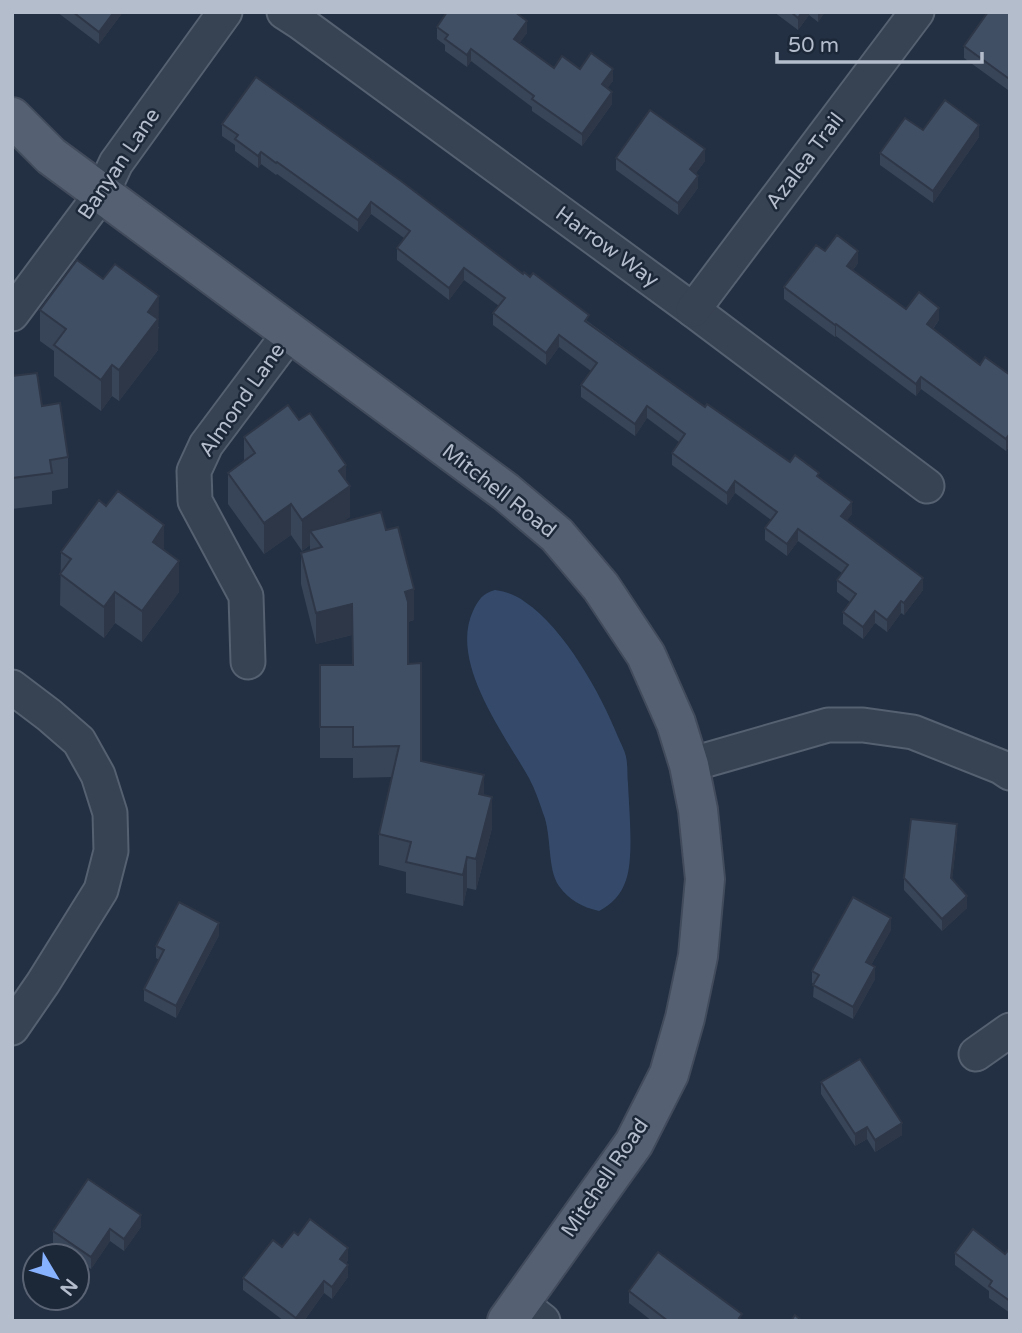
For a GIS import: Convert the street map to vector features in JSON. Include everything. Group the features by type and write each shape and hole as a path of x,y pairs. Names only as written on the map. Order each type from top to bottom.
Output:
{"main road":[{"name":"Mitchell Road","path":"12,117 51,156 506,492 557,535 601,587 646,655 676,723 689,765 698,810 705,879 698,956 685,1018 669,1074 634,1143 523,1315"}],"street":[{"name":"Banyan Lane","path":"12,314 102,193 116,163 225,12"},
{"name":"Harrow Way","path":"284,12 693,310 927,486"},
{"name":"Azalea Trail","path":"693,310 917,12"},
{"name":"Almond Lane","path":"248,662 246,596 195,501 194,471 206,445 289,334"},
{"path":"12,687 79,741 98,775 110,813 111,851 101,890 12,1028"},
{"path":"689,765 828,725 863,725 913,732 1001,767 1010,774"},
{"path":"976,1054 1010,1030"}],"water":[{"path":"495,590 518,597 554,628 580,663 602,701 625,752 630,859 619,895 599,911 576,902 555,879 546,821 535,791 494,720 474,675 468,653 468,631 479,600"}],"building":[{"path":"73,12 114,12 99,32"},
{"path":"447,12 515,12 527,21 514,39 554,68 562,56 580,69 591,53 613,69 602,84 612,92 582,134 532,99 534,96 471,49 467,55 445,39 448,35 437,27"},
{"path":"791,12 802,12 798,18"},
{"path":"988,12 1010,12 1008,78 964,46"},
{"path":"256,77 401,181 523,274 524,272 530,277 533,273 589,315 585,321 705,407 707,404 790,462 795,455 819,473 817,476 852,502 841,516 923,578 904,603 901,601 887,620 875,611 863,627 843,612 856,594 837,580 848,565 798,529 787,544 765,528 777,512 735,481 727,493 672,453 685,434 647,406 635,424 581,385 597,363 559,335 546,353 493,313 505,298 464,268 449,288 397,248 410,231 371,202 358,220 277,162 261,152 258,156 235,139 238,135 222,124"},
{"path":"945,100 979,125 933,191 880,153 905,118 923,130"},
{"path":"650,110 705,149 690,169 698,176 678,203 616,158"},
{"path":"837,235 858,251 847,266 906,309 919,292 939,308 927,324 980,365 985,357 1010,375 1010,433 1006,439 921,377 916,384 784,287 816,245 825,251"},
{"path":"77,260 103,279 115,264 159,296 148,312 158,319 119,370 112,365 101,380 54,345 66,329 40,310"},
{"path":"37,373 42,406 60,403 68,457 50,460 52,473 12,478 12,376"},
{"path":"288,405 299,420 310,413 346,465 339,471 350,486 302,520 291,504 264,523 228,473 255,453 244,437"},
{"path":"118,491 164,525 153,542 179,561 142,611 115,592 104,607 60,574 71,559 61,552 99,500 106,506"},
{"path":"381,512 386,530 398,527 414,589 405,592 408,602 408,664 421,663 421,761 484,775 479,794 492,797 476,859 467,857 463,875 406,862 411,842 379,834 399,746 353,747 353,727 320,727 320,665 353,665 352,604 316,613 301,553 322,547 310,531"},
{"path":"911,819 957,824 951,878 967,896 942,919 904,878"},
{"path":"853,897 891,918 866,962 875,967 853,1007 813,985 819,975 812,971"},
{"path":"179,902 219,923 176,1006 144,989 164,950 156,946"},
{"path":"860,1059 902,1123 875,1140 867,1127 855,1134 821,1082"},
{"path":"88,1179 141,1215 124,1239 110,1229 91,1257 91,1242 69,1242 53,1231"},
{"path":"310,1219 348,1248 340,1259 348,1265 332,1287 324,1281 296,1318 243,1278 273,1240 282,1247 294,1232 298,1235"},
{"path":"973,1229 1005,1254 1010,1248 1010,1301 989,1286 992,1281 955,1253"},
{"path":"658,1252 742,1314 739,1318 743,1321 668,1321 629,1291"},
{"path":"795,1315 802,1321 791,1321"}]}
